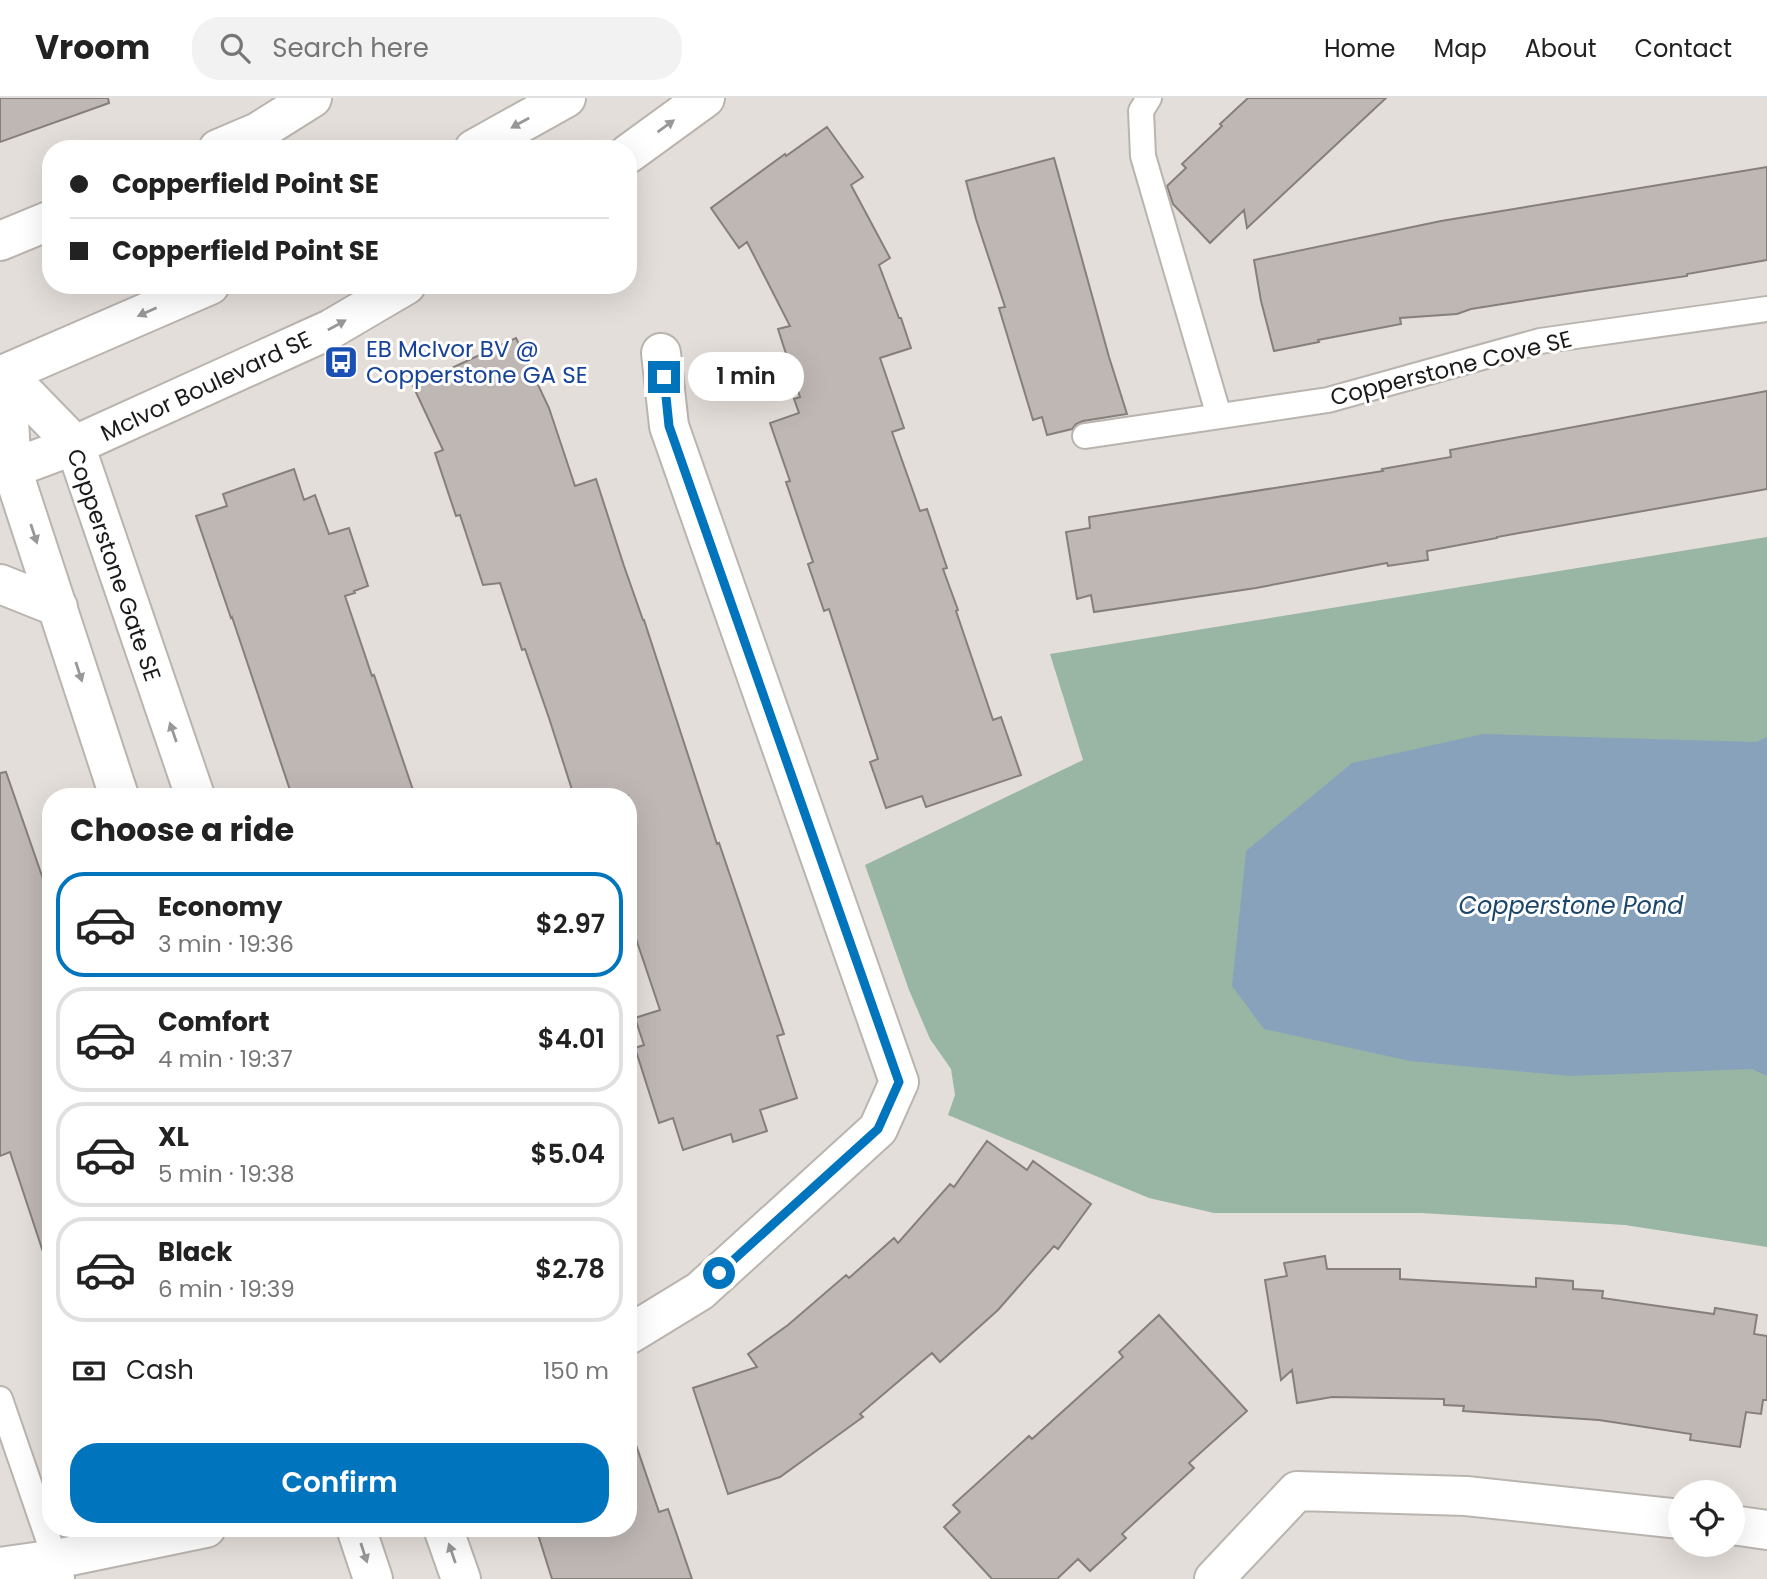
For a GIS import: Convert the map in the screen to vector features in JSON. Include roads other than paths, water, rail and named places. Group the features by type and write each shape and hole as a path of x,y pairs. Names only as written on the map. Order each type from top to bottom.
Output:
{"street":[{"path":"239,140 258,132 312,98"},
{"path":"490,140 566,98"},
{"path":"637,147 705,98"},
{"path":"0,241 42,224"},
{"path":"116,788 58,607 6,471 3,375 189,294"},
{"name":"McIvor Boulevard SE","path":"6,471 75,445 331,329 390,294"},
{"path":"637,1329 699,1291 878,1129 899,1082 669,426 661,353"},
{"name":"Copperstone Gate SE","path":"3,375 75,445 192,788"},
{"path":"0,584 58,607"},
{"path":"1214,1579 1297,1491 1465,1496 1668,1518"},
{"path":"1745,1527 1767,1530"},
{"path":"0,1567 59,1569 174,1537"},
{"path":"359,1537 373,1579"},
{"path":"446,1537 461,1579"}],"lane":[{"path":"1149,98 1141,111 1143,156 1219,416"},
{"name":"Copperstone Cove SE","path":"1085,436 1328,400 1540,341 1767,310"},
{"path":"0,1399 42,1520"},
{"path":"48,1537 59,1569"}],"water":[{"name":"Copperstone Pond","path":"1483,734 1756,742 1767,737 1767,1076 1752,1069 1570,1076 1410,1061 1264,1029 1232,986 1246,851 1352,763"}],"place":[{"name":"EB McIvor BV @ Copperstone GA SE","path":"341,362"}]}
